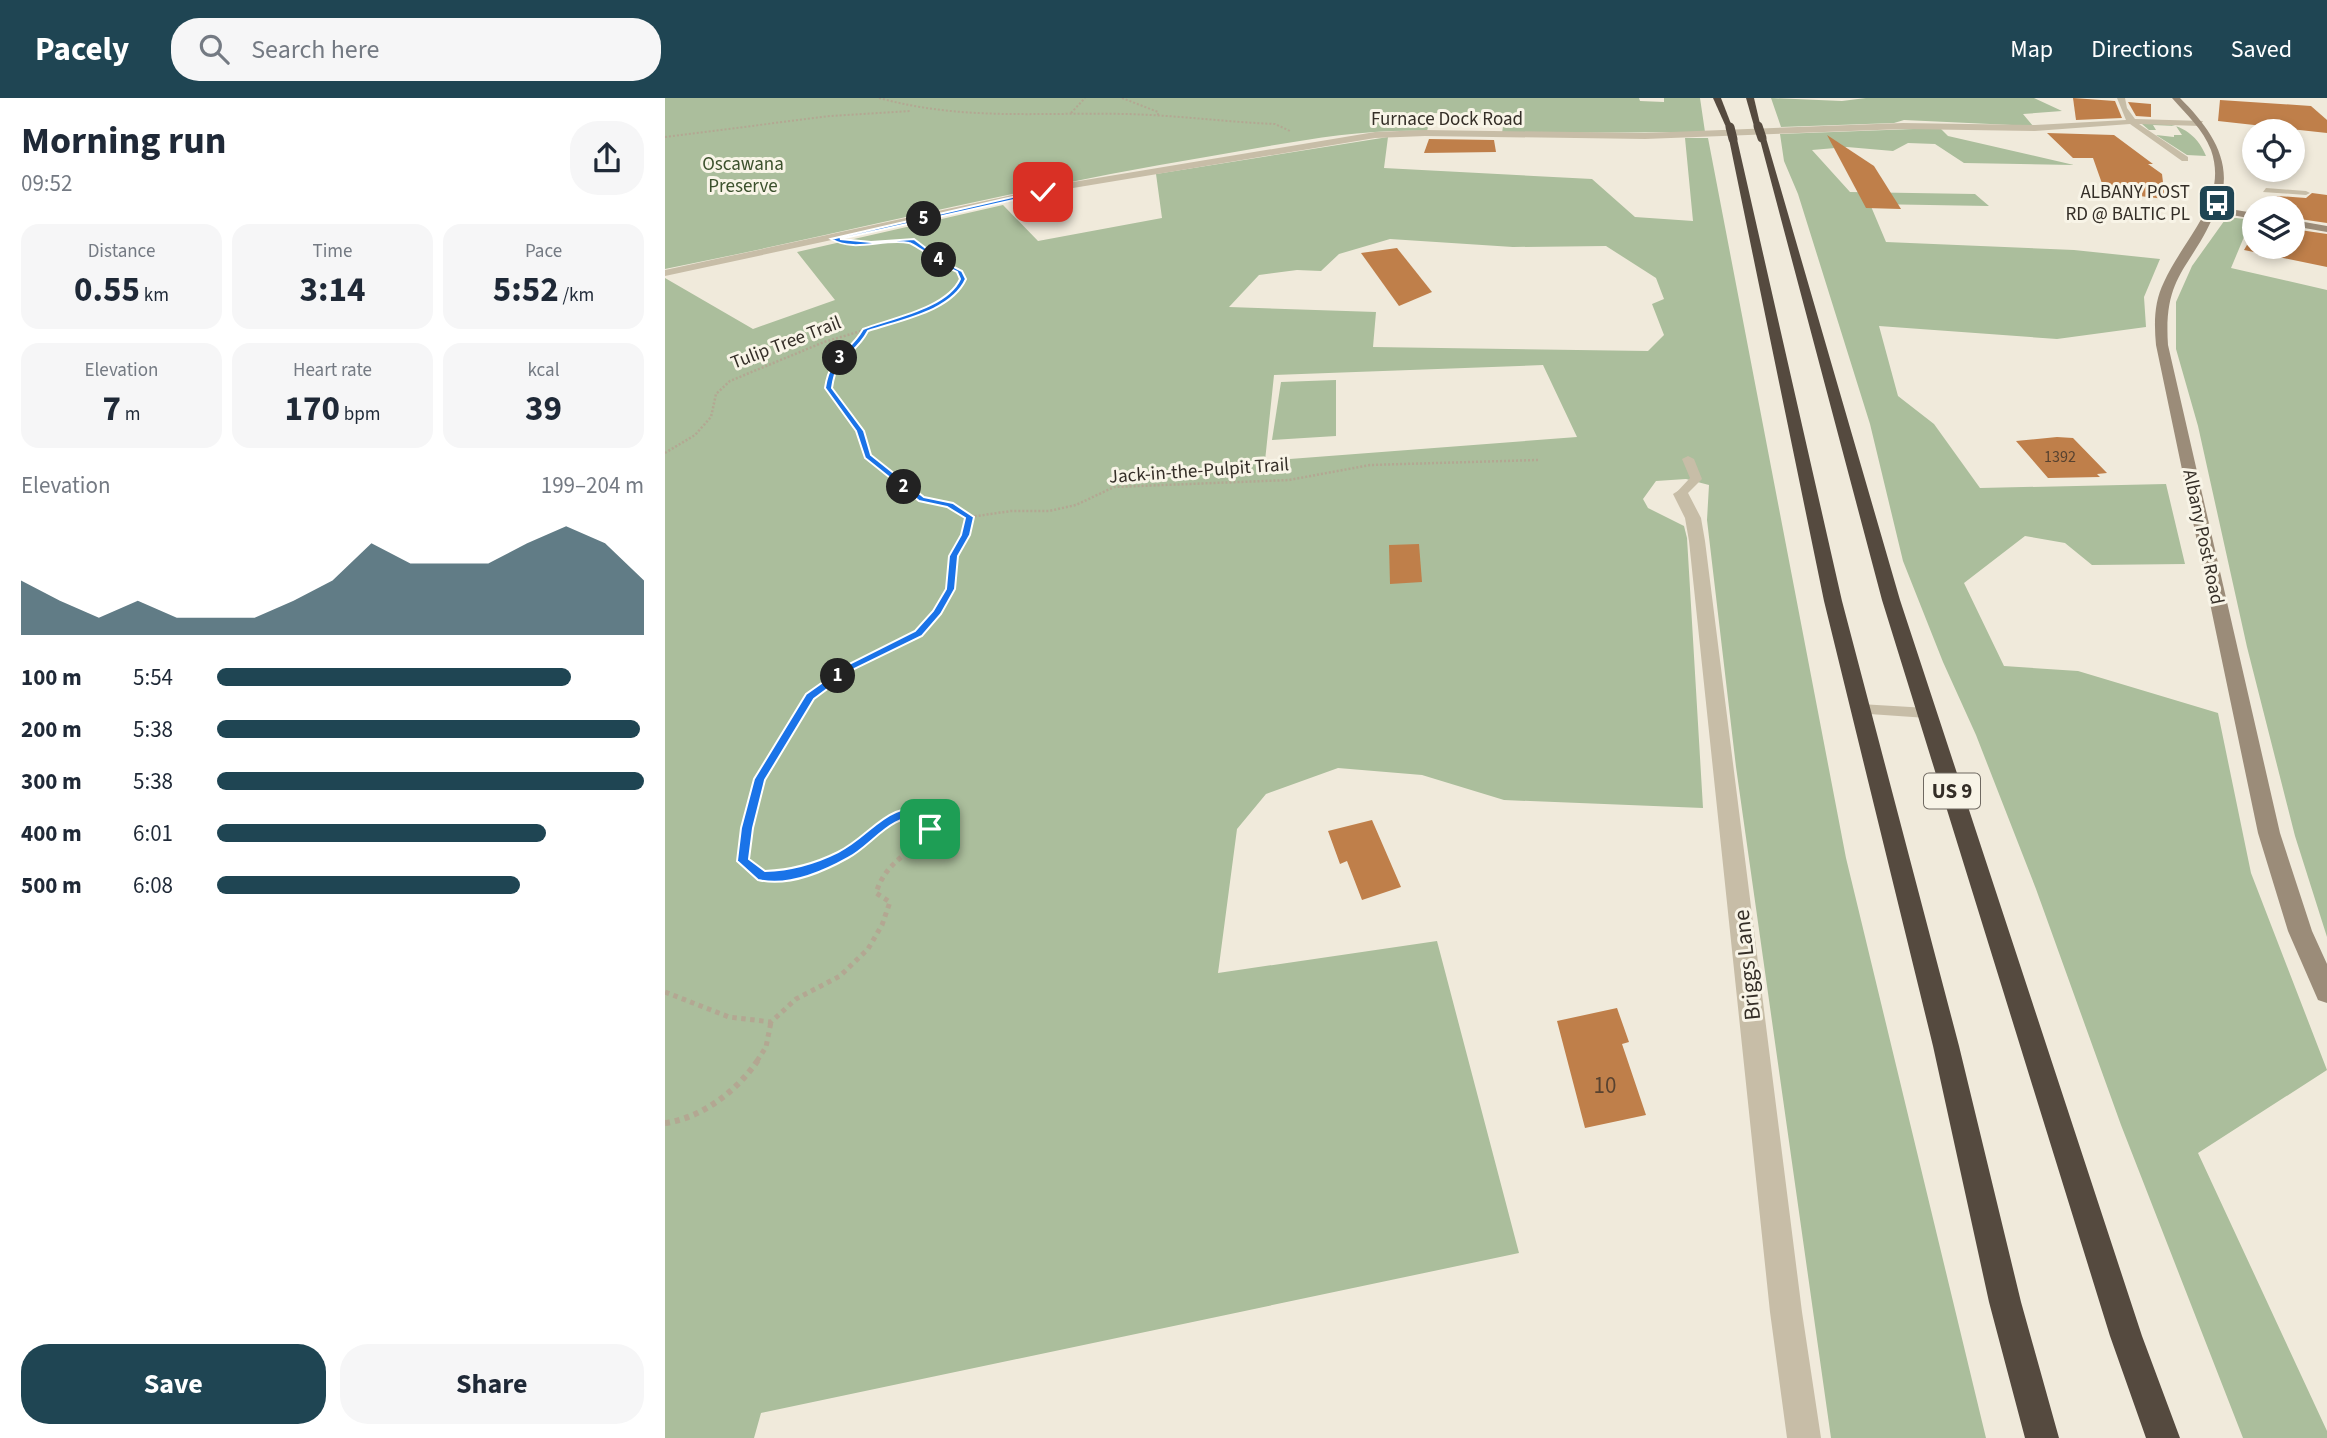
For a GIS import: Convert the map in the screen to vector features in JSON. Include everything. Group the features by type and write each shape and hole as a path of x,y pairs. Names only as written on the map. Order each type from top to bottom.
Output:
{"highway":[{"path":"1717,98 1731,133"},
{"path":"1724,98 1812,510 1945,1046 2005,1302 2042,1438"},
{"name":"US 9","path":"1751,98 1865,512 2126,1336 2163,1438"},
{"path":"1756,98 1760,132"}],"main road":[{"name":"Albany Post Road","path":"2176,98 2200,123 2213,144 2220,173 2220,192 2214,209 2182,259 2164,296 2161,313 2162,345 2269,832 2300,930 2327,992"},
{"path":"2214,209 2242,214"},
{"path":"2305,225 2327,229"}],"street":[{"path":"2121,98 2126,113 2134,122 2185,159"},
{"name":"Furnace Dock Road","path":"665,273 908,223 1073,185 1311,144 1401,133 1650,136 1894,126 2049,128 2134,122 2200,123"},
{"name":"Briggs Lane","path":"1681,494 1693,518 1699,553 1785,1300 1804,1438"}],"lane":[{"path":"2266,190 2306,194"},
{"path":"1681,494 1696,479 1688,459"},
{"path":"1860,709 1927,713"}],"path":[{"path":"879,98 918,110"},
{"path":"1071,114 1085,98"},
{"path":"1122,98 1158,112 1158,115"},
{"path":"665,136 830,116 918,110 1006,117 1071,114 1158,115 1275,124 1311,144"},
{"name":"Tulip Tree Trail","path":"665,453 695,435 711,417 711,404 720,388 739,376 825,342 941,303 957,291 963,279 959,271 942,263 912,241 904,241"},
{"path":"665,1123 678,1123 715,1102 746,1078 764,1051 771,1022 796,999 840,976 868,949 882,925 890,902 876,893 881,876 897,858 918,846 930,829 929,815 914,812 892,817 845,854 795,875 763,876 743,861 747,828 760,779 810,696 850,667 919,634 951,589 954,556 965,535 970,517 950,505 922,499 867,456 860,431 828,388 831,370 841,356 859,342 866,330"},
{"name":"Jack-in-the-Pulpit Trail","path":"970,517 1011,511 1049,511 1076,505 1114,486 1289,480 1370,465 1538,460"},
{"path":"665,992 729,1017 771,1022"}],"green space":[{"name":"Oscawana Preserve","path":"665,98 1639,98 1640,101 1664,102 1664,98 1700,98 1705,132 1502,133 1505,114 1432,113 1427,131 1343,135 1138,169 665,269"},
{"path":"1771,98 1842,101 1866,98 2034,98 2062,111 2023,114 2033,126 1904,120 1894,123 1781,127"},
{"path":"2142,124 2174,126 2153,125 2156,130 2149,130"},
{"path":"2176,127 2196,139 2206,156 2187,155 2156,135 2182,135"},
{"path":"1940,128 1948,136 2074,165 1964,163 1935,144 1908,143 1893,151 1847,147 1812,150 1850,192 1975,194 1989,206 1870,204 1886,242 2074,250 2160,259 2144,297 2146,327 2057,339 1879,326 1898,396 1934,424 1980,488 2166,484 2185,564 2092,565 2065,543 2025,536 1964,583 2004,666 2078,671 2218,713 2251,873 2327,1070 2198,1153 2327,1431 2327,1438 2243,1438 2121,1125 2036,889 1976,735 1943,662 1903,561 1870,424 1798,194 1784,161 1780,134"},
{"path":"1388,137 1384,168 1592,179 1635,217 1693,221 1685,138 1708,138 1846,858 1986,1438 1831,1438 1736,767 1707,520 1709,485 1686,479 1656,481 1643,499 1648,508 1684,526 1687,538 1703,808 1504,800 1422,775 1338,768 1266,794 1237,829 1218,973 1437,941 1519,1253 761,1413 754,1438 665,1438 665,278 753,329 835,300 797,252 1003,205 1038,241 1162,218 1156,174","holes":["1390,239 1513,247 1606,246 1656,278 1664,299 1652,304 1664,335 1648,351 1373,347 1376,312 1229,307 1259,275 1297,270 1321,271 1339,254","1543,365 1577,437 1265,461 1274,375"]},
{"path":"2227,217 2242,219 2242,242 2231,268 2327,290 2327,937 2295,836 2247,647 2198,426 2176,349 2176,302 2192,266"},
{"path":"1336,380 1336,436 1272,440 1281,382"}],"building":[{"path":"2073,98 2115,101 2122,118 2076,120"},
{"path":"2220,100 2311,106 2327,120 2327,133 2305,131 2305,119 2242,119 2242,124 2218,121"},
{"path":"2128,102 2151,104 2151,117 2136,116"},
{"path":"2047,133 2114,135 2162,174 2165,199 2105,192 2093,158 2073,158"},
{"path":"1827,135 1874,166 1901,209 1866,208"},
{"path":"1429,139 1494,140 1496,152 1424,153"},
{"path":"2312,193 2327,195 2327,223 2305,220 2306,198"},
{"path":"2305,231 2327,234 2327,267 2288,259 2305,259"},
{"path":"1397,248 1432,292 1399,306 1361,253"},
{"path":"2073,438 2107,473 2097,474 2100,477 2048,478 2016,441"},
{"path":"1419,544 1422,582 1390,584 1389,545"},
{"path":"1372,820 1401,887 1362,900 1347,861 1340,864 1328,831"},
{"path":"1617,1008 1629,1042 1622,1044 1646,1115 1585,1128 1557,1021"}],"place":[{"name":"ALBANY POST RD @ BALTIC PL","path":"2217,203"}],"route":[{"path":"930,829 929,815 914,812 892,817 845,854 795,875 763,876 743,861 747,828 760,779 810,696 850,667 919,634 951,589 954,556 965,535 970,517 950,505 922,499 867,456 860,431 828,388 831,370 841,356 859,342 866,330 941,303 957,291 963,279 959,271 942,263 912,241 871,243 834,239 1043,192"}]}
